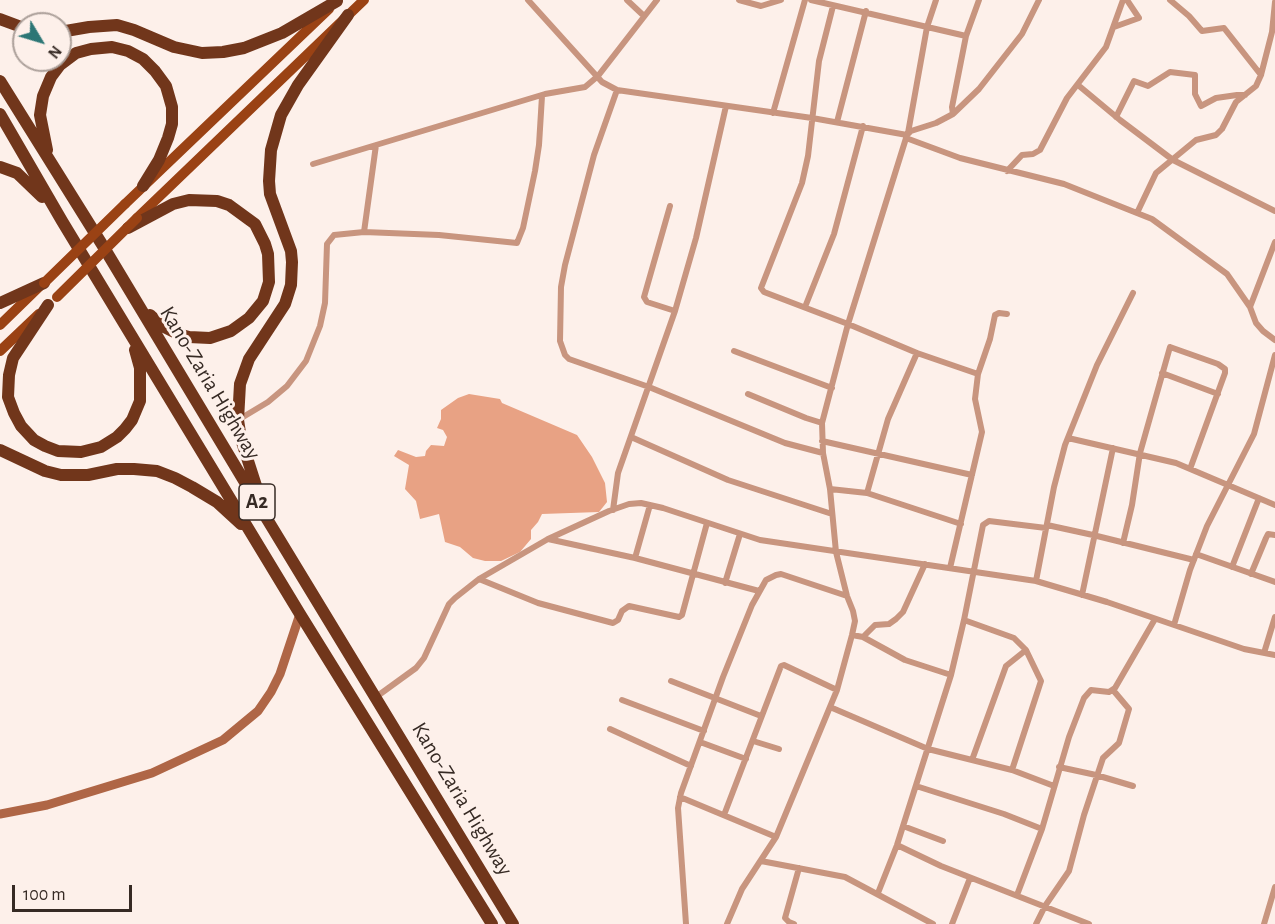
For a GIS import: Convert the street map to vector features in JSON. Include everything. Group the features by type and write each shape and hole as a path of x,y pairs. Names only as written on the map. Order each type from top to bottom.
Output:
{"highway":[{"path":"72,30 117,25 174,47 202,53 222,52 244,48 282,33 337,0"},
{"path":"267,519 241,439 238,420 240,384 246,365 285,304 291,285 291,251 270,194 271,150 281,116 298,85 348,15"},
{"path":"52,166 42,134 40,115 43,96 51,77 60,65 76,53 111,47 128,51 143,59 166,86 172,107 172,124 168,138 159,160 143,186"},
{"name":"Kano-Zaria Highway","path":"0,81 137,302 513,924"},
{"name":"Kano-Zaria Highway","path":"0,114 62,221 300,614 492,924"},
{"path":"0,167 17,173 31,184 62,221"},
{"path":"124,230 173,204 189,200 217,201 229,205 255,224 265,244 270,263 269,282 263,301 249,318 231,331 210,338 178,334 162,326 137,302"},
{"path":"0,303 44,283"},
{"path":"52,301 13,358 9,375 9,397 21,426 34,440 58,451 81,452 101,447 117,437 132,420 140,401 141,384 140,368 130,334"},
{"path":"0,450 45,471 61,475 88,475 126,469 157,471 175,477 217,502 251,533"}],"main road":[{"path":"0,325 337,0"},
{"path":"0,351 364,0"}],"street":[{"path":"528,0 602,82 617,90 812,118 907,135 960,158 1064,184 1152,219 1214,262 1227,274 1250,308 1256,323 1275,340"},
{"path":"627,0 644,16"},
{"path":"313,164 542,96 585,87 598,76 657,0"},
{"path":"739,0 761,6 782,0"},
{"path":"773,113 805,0"},
{"path":"811,0 966,36"},
{"path":"727,924 742,889 776,837 837,690 852,635 855,621 836,552 830,489 823,453 822,423 848,324 907,135 927,27 936,0"},
{"path":"953,114 952,107 966,36 979,0"},
{"path":"907,135 953,114 979,89 1028,24 1039,0"},
{"path":"1007,171 1022,155 1033,154 1040,150 1063,104 1106,47 1114,27 1125,0 1139,18 1114,27"},
{"path":"1170,0 1189,16 1202,32 1224,28 1261,75"},
{"path":"1137,213 1152,178 1186,146 1196,140 1216,135 1222,129 1232,106 1256,86 1272,32 1275,2"},
{"path":"833,6 819,61 808,156 802,183 761,288 764,292 917,353 978,374"},
{"path":"837,122 866,11"},
{"path":"1116,117 1134,81 1148,86 1170,72 1195,75 1194,94 1201,106 1216,99 1245,95"},
{"path":"1078,85 1173,160 1275,211"},
{"path":"617,90 594,155 565,265 561,287 560,341 562,350 569,359 649,387 784,443 823,453"},
{"path":"238,420 268,402 287,386 306,361 320,326 325,303 327,244 334,235 364,232 439,235 517,243 523,228 535,171 542,96"},
{"path":"612,510 618,473 675,311 696,238 726,106"},
{"path":"805,307 843,204 863,126"},
{"path":"364,232 376,145"},
{"path":"670,206 644,297 647,302 675,311"},
{"path":"1250,308 1275,242"},
{"path":"1036,581 1061,457 1098,365 1133,293"},
{"path":"950,568 982,432 975,399 978,374 990,339 995,315 1006,314"},
{"path":"1123,543 1140,453 1169,348 1173,347 1225,369 1190,469"},
{"path":"734,351 832,388"},
{"path":"867,493 893,405 917,353"},
{"path":"1174,625 1195,557 1261,416 1267,380 1275,355"},
{"path":"1162,373 1218,393"},
{"path":"748,394 822,423"},
{"path":"631,437 728,480 832,514"},
{"path":"1068,438 1176,462 1275,505"},
{"path":"822,441 972,475"},
{"path":"1082,595 1113,448"},
{"path":"830,489 867,493 961,524"},
{"path":"1232,567 1259,498"},
{"path":"376,697 416,668 424,658 454,598 479,579 548,539 629,504 650,505 760,540 1036,581 1244,650 1275,655"},
{"path":"635,558 650,505"},
{"path":"878,893 897,845 951,675 983,525 986,522 1046,527 1094,535 1195,557 1275,582"},
{"path":"479,579 538,603 613,623 618,620 621,611 629,606 681,616 707,523"},
{"path":"725,583 740,534"},
{"path":"1251,574 1268,534 1275,535"},
{"path":"548,539 635,558 759,591"},
{"path":"863,637 875,625 889,624 903,612 925,564"},
{"path":"686,924 678,808 680,797 736,644 759,591 766,580 776,574 781,574 847,596"},
{"path":"0,814 47,805 152,773 223,740 258,711 272,692 300,614"},
{"path":"1264,653 1275,617"},
{"path":"1113,690 1155,619"},
{"path":"964,620 1014,638 1026,650 1041,681 1012,770"},
{"path":"852,635 863,637 905,660 951,675"},
{"path":"972,760 1006,666 1026,650"},
{"path":"724,815 781,666 784,665 837,690"},
{"path":"671,681 761,716"},
{"path":"1017,895 1042,829 1059,767 1084,698 1091,690 1113,690 1128,707 1119,743 1103,758 1096,775 1069,871 1045,906 1036,924"},
{"path":"622,700 704,731"},
{"path":"830,707 928,749 1012,770 1054,786"},
{"path":"610,729 691,766"},
{"path":"753,741 779,749"},
{"path":"700,742 746,759"},
{"path":"1059,767 1132,786"},
{"path":"916,786 1004,814 1042,829"},
{"path":"680,797 776,837"},
{"path":"903,826 943,841"},
{"path":"897,845 923,859 1045,906 1080,923 1089,924"},
{"path":"761,861 845,877 933,924"},
{"path":"794,924 785,918 800,868"},
{"path":"952,924 970,878"},
{"path":"1264,924 1275,887"}],"shaded area":[{"path":"469,394 500,399 502,403 577,435 592,457 605,483 607,502 599,512 542,514 531,530 531,539 520,552 501,561 473,558 460,547 445,542 439,514 420,519 416,501 405,489 409,465 394,456 398,450 416,457 425,456 431,445 444,446 447,437 443,430 437,428 441,419 441,410 458,398"}]}
